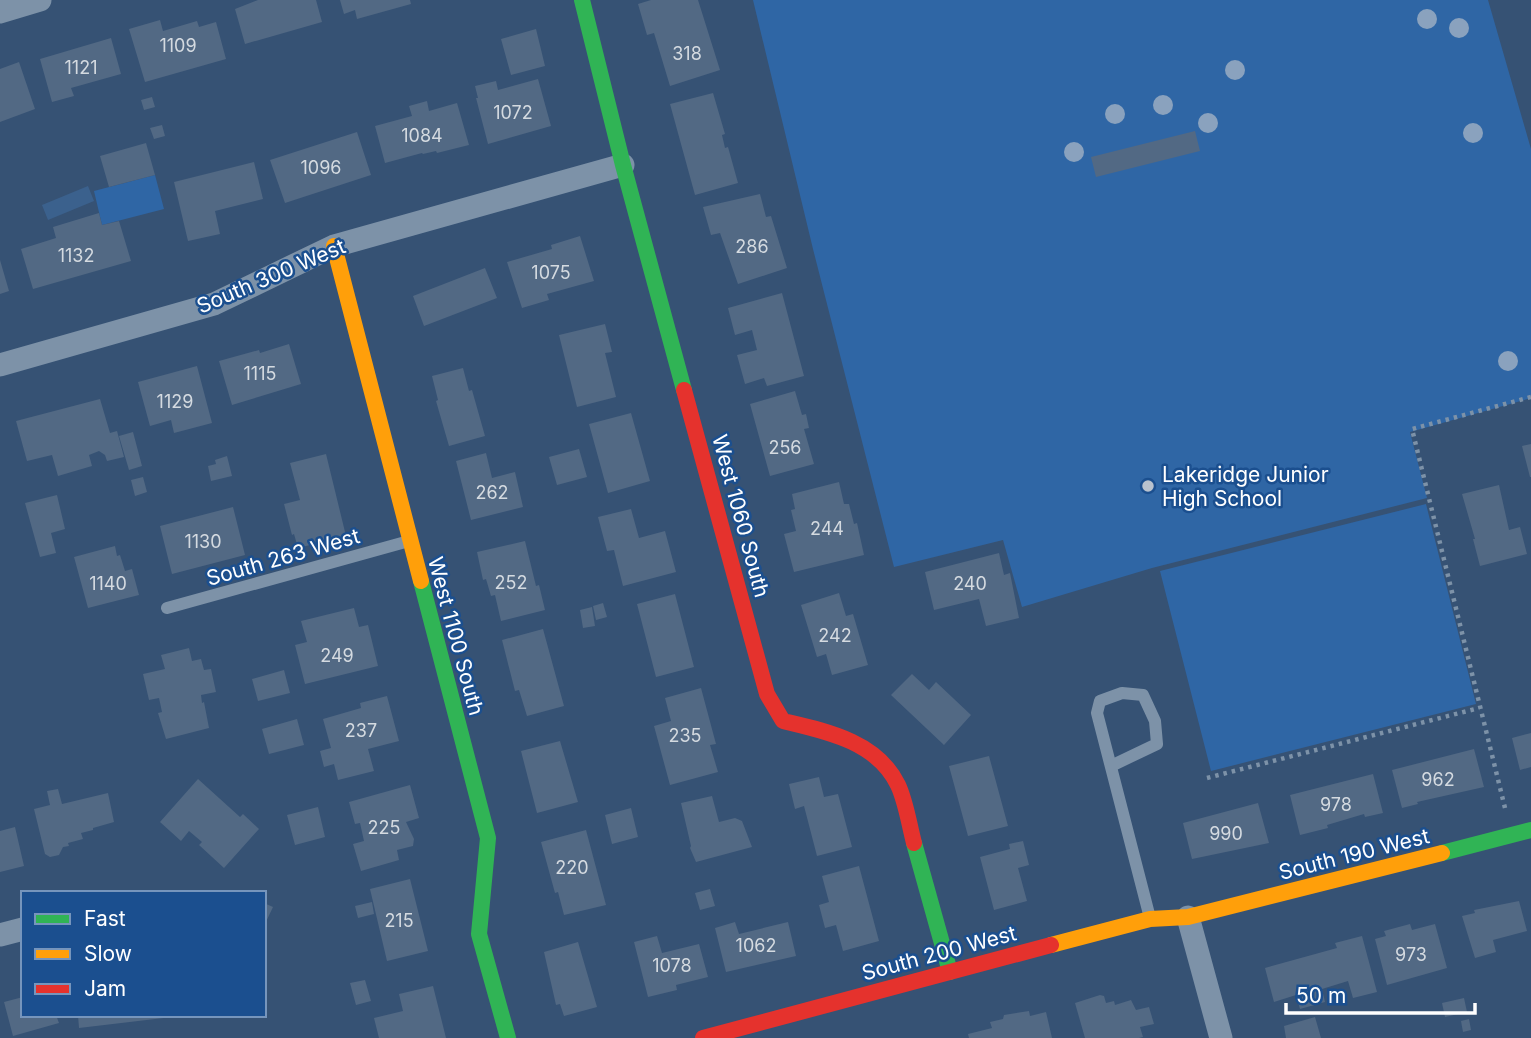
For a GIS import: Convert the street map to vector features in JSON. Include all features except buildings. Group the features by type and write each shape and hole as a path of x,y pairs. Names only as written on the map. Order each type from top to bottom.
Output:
{"street":[{"path":"0,12 40,0"},
{"name":"West 1060 South","path":"582,0 623,164 767,694 783,720 835,733 876,756 898,784 950,972"},
{"name":"South 300 West","path":"0,365 214,304 334,246 623,164"},
{"name":"West 1100 South","path":"334,246 488,838 479,934 508,1038"},
{"name":"South 190 West","path":"1188,917 1531,830"},
{"path":"1188,917 1221,1038"},
{"name":"South 200 West","path":"703,1038 1150,919 1188,917"},
{"path":"0,935 21,930"}],"lane":[{"name":"South 263 West","path":"167,608 409,541"},
{"path":"1111,766 1157,744 1155,722 1143,695 1122,693 1100,701 1097,713 1150,919"}],"path":[{"path":"1506,811 1412,429 1531,397"},
{"path":"1208,778 1479,708"}],"shaded area":[{"name":"Lakeridge Junior High School","path":"753,0 1488,0 1531,149 1531,398 1410,432 1427,498 1152,568 1022,607 1003,540 894,567"},
{"path":"155,175 164,209 102,225 94,191"},
{"path":"88,186 94,201 48,220 42,205"},
{"path":"1426,504 1476,704 1211,771 1160,571"}],"traffic: fast":[{"path":"582,0 684,390"},
{"path":"421,581 488,838 479,934 508,1038"},
{"path":"1442,853 1531,830"},
{"path":"914,843 950,972"}],"traffic: slow":[{"path":"334,246 421,581"},
{"path":"1051,945 1150,919 1188,917 1442,853"}],"traffic: jam":[{"path":"684,390 767,694 783,721 848,740 877,758 889,770 898,785 914,843"},
{"path":"703,1038 1051,945"}],"place":[{"name":"Lakeridge Junior High School","path":"1148,486"}]}
